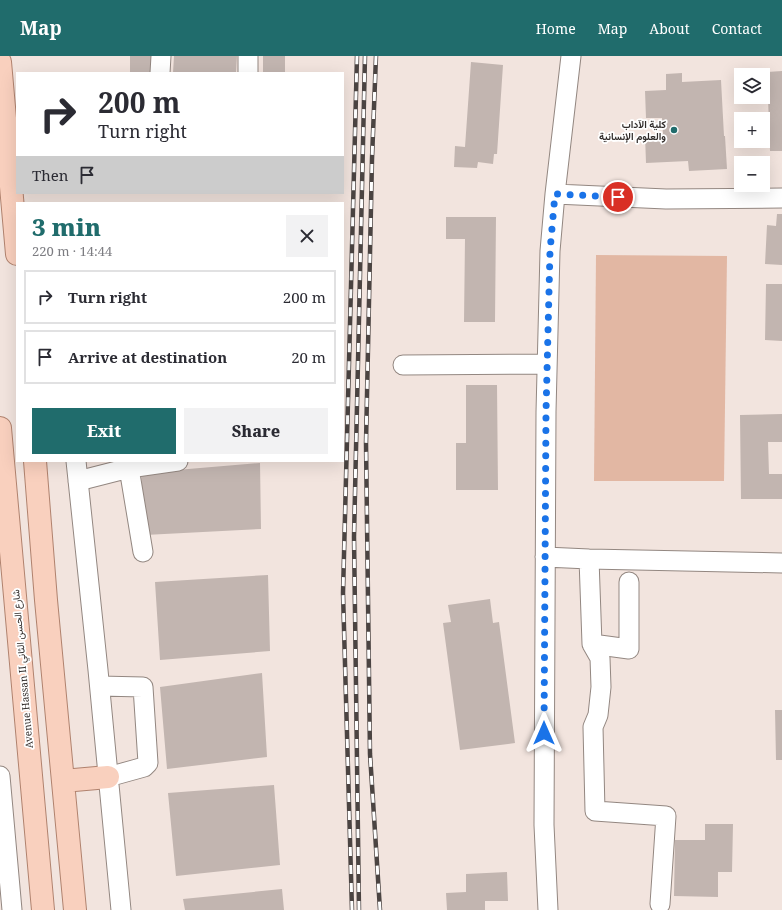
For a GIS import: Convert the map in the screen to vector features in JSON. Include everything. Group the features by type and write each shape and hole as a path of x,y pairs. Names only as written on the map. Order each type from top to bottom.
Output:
{"main road":[{"path":"0,62 15,202 16,228"},
{"name":"Avenue Hassan II شارع الحسن الثاني","path":"0,428 44,910"},
{"path":"35,462 46,600 75,910"},
{"path":"63,781 108,777"}],"street":[{"path":"160,72 161,56"},
{"path":"248,56 248,72"},
{"path":"548,910 544,825 546,412 550,251 571,56"},
{"path":"555,194 666,199 782,198"},
{"path":"403,365 547,364"},
{"path":"76,462 100,686 121,910"},
{"path":"78,481 129,468 171,462"},
{"path":"129,468 143,552"},
{"path":"545,557 782,563"},
{"path":"589,559 592,644 600,658 601,687 598,714 593,727 595,811 666,816 660,904"},
{"path":"592,644 629,649 629,582"},
{"path":"100,686 143,687 148,763 144,767 108,777"},
{"path":"0,776 12,910"}],"shaded area":[{"path":"596,255 727,256 724,481 594,481"}],"building":[{"path":"130,56 152,56 152,72 130,72"},
{"path":"174,56 237,56 236,72 173,72"},
{"path":"263,56 285,56 285,72 263,72"},
{"path":"471,62 503,65 497,154 494,154 493,164 478,162 477,168 454,167 455,146 465,147"},
{"path":"782,71 782,151 770,151 770,112 769,112 768,104 770,104 770,72"},
{"path":"682,73 682,82 721,80 727,169 689,171 688,161 646,163 645,135 663,134 662,118 646,118 645,91 666,90 666,74"},
{"path":"777,214 782,214 782,265 765,264 767,225 776,226"},
{"path":"446,217 496,217 495,322 464,322 465,239 446,239"},
{"path":"766,284 782,284 782,341 765,340"},
{"path":"466,385 497,385 498,490 456,490 456,443 466,443"},
{"path":"782,414 782,442 768,442 769,474 782,474 782,499 741,499 740,415"},
{"path":"260,463 261,529 145,535 141,473"},
{"path":"268,575 270,651 160,660 155,582"},
{"path":"490,599 493,623 499,622 515,743 460,750 443,623 451,622 448,605"},
{"path":"262,673 267,757 167,769 160,687"},
{"path":"775,710 782,710 782,760 776,760"},
{"path":"274,785 280,865 176,876 168,793"},
{"path":"705,824 733,824 732,872 718,872 718,897 674,896 675,840 705,840"},
{"path":"507,872 508,901 485,901 485,910 447,910 446,893 466,892 466,874"},
{"path":"282,889 284,910 185,910 183,899"}],"railway":[{"path":"352,910 343,593 357,56"},
{"path":"359,910 354,537 365,56"},
{"path":"376,56 372,159 366,443 370,754 380,910"}],"place":[{"name":"كلية الآداب والعلوم الإنسانية","path":"674,130"}],"route":[{"path":"544,733 546,412 550,251 555,194 618,197"}]}
